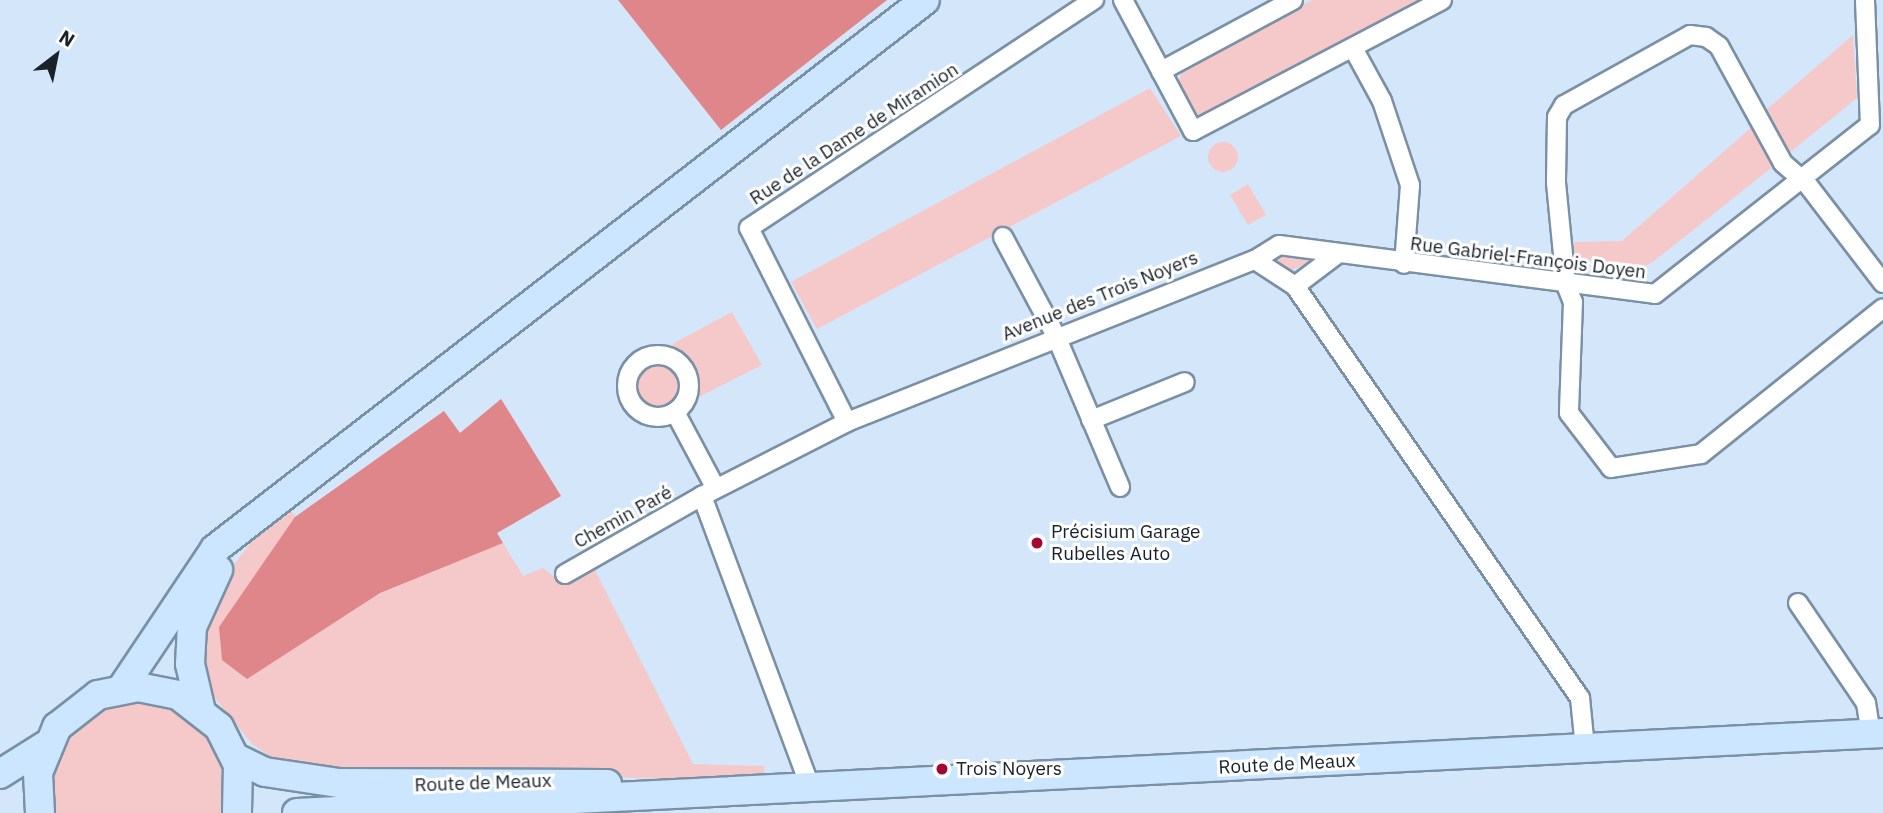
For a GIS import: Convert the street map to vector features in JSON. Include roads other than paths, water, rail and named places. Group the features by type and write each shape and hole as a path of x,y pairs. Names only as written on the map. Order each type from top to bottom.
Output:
{"main road":[{"path":"0,774 47,745 75,709 122,688 158,642 202,565 272,502 925,0"},
{"path":"237,813 236,758 200,707 189,646 199,604 223,562 272,502"},
{"path":"122,688 167,691 200,707"},
{"name":"Route de Meaux","path":"297,813 1877,734"},
{"path":"40,813 37,783 47,745"},
{"name":"Route de Meaux","path":"236,758 265,772 339,783 458,788 542,779 691,794"}],"street":[{"name":"Rue de la Dame de Miramion","path":"847,422 749,228 1094,0"},
{"path":"1122,0 1193,131 1442,0"},
{"path":"1161,71 1293,0"},
{"name":"Rue Gabriel-François Doyen","path":"1255,260 1279,245 1404,264 1655,294 1800,181 1876,129 1866,0"},
{"path":"1883,283 1783,163 1719,46 1690,35 1564,105 1557,117 1552,128 1566,285 1573,302 1569,412 1611,468 1701,454 1883,309"},
{"path":"1353,48 1382,101 1409,185 1404,264"},
{"path":"1003,237 1056,336 1120,487"},
{"path":"1295,286 1336,255"},
{"name":"Avenue des Trois Noyers","path":"708,491 847,422 1056,336 1255,260"},
{"path":"1255,260 1295,286 1580,698 1584,748"},
{"path":"1091,420 1185,382"},
{"path":"675,412 708,491 811,789"},
{"name":"Chemin Paré","path":"565,574 708,491"},
{"path":"1798,603 1866,703 1877,734"}],"place":[{"name":"Précisium Garage Rubelles Auto","path":"1037,543"},
{"name":"Trois Noyers","path":"942,769"}]}
